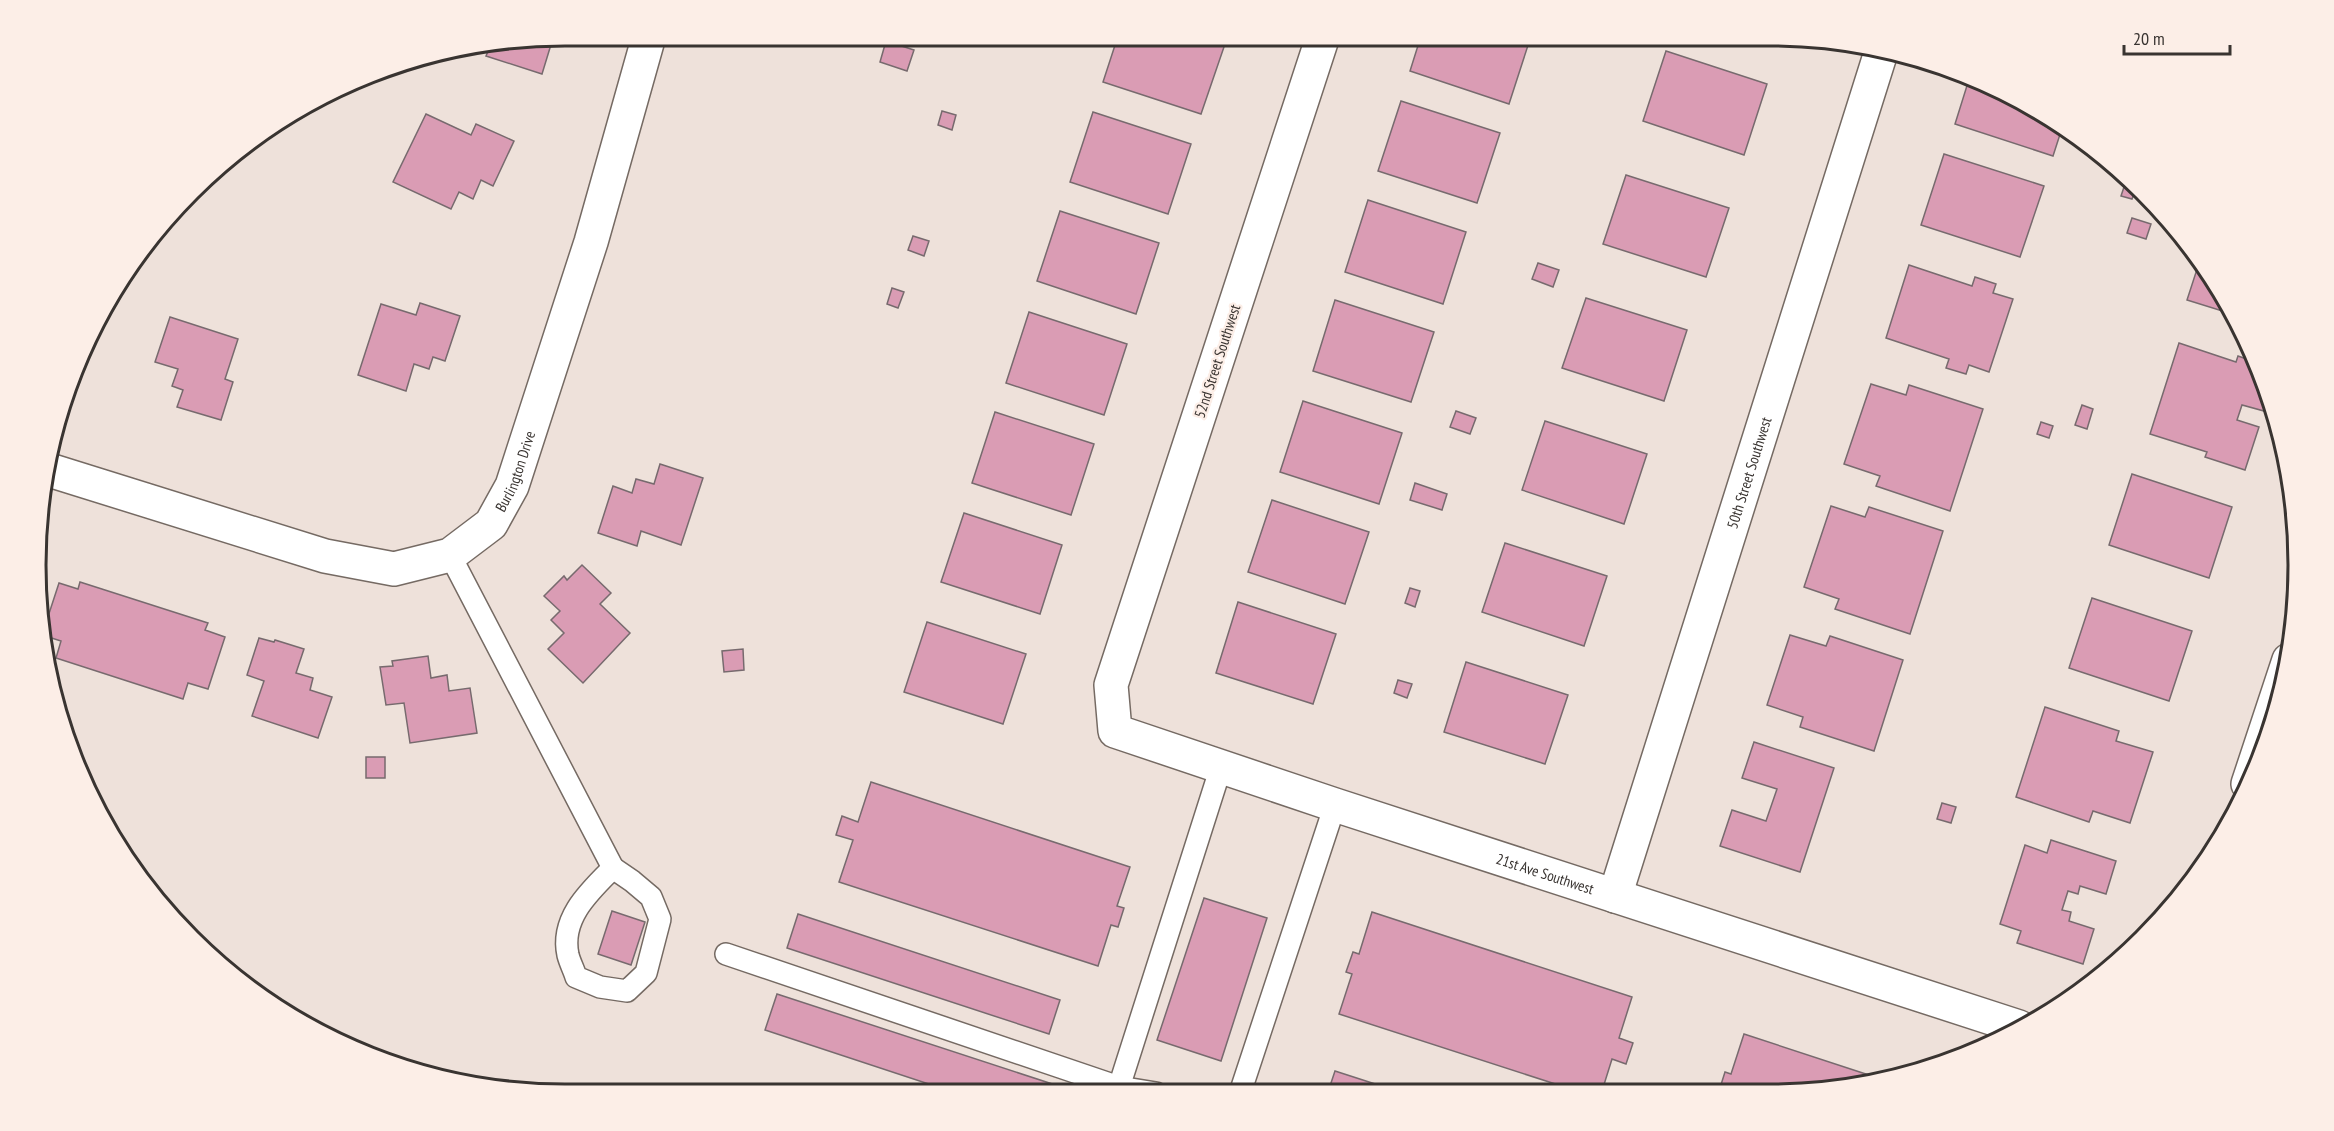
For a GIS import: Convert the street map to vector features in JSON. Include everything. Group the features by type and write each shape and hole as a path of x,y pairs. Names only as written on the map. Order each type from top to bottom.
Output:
{"street":[{"name":"Burlington Drive","path":"55,473 325,556 394,570 450,555 491,524 512,486 591,242 646,46"},
{"name":"52nd Street Southwest","path":"1111,685 1320,46"},
{"name":"50th Street Southwest","path":"1614,896 1879,58"},
{"name":"21st Ave Southwest","path":"1111,685 1115,731 1335,805 2011,1024"}],"lane":[{"path":"450,555 613,868 651,897 660,919 646,973 627,991 600,987 576,977 568,954 570,924 584,897 613,868"},
{"path":"1120,1084 1221,767"},
{"path":"1243,1084 1335,805"},
{"path":"726,954 1110,1084"}],"building":[{"path":"885,46 902,46 914,50 907,71 880,62"},
{"path":"1115,46 1224,46 1201,114 1103,82"},
{"path":"1418,46 1528,46 1509,104 1410,71"},
{"path":"550,47 542,74 486,56 487,53 498,51"},
{"path":"1666,51 1767,84 1744,155 1643,121"},
{"path":"1967,86 2028,116 2059,136 2053,156 1955,124"},
{"path":"1401,101 1500,133 1477,203 1378,171"},
{"path":"942,111 956,115 952,130 938,125"},
{"path":"1093,112 1191,144 1168,214 1070,182"},
{"path":"426,114 471,135 476,124 514,141 493,186 481,180 473,199 459,192 451,209 393,182"},
{"path":"1944,154 2044,186 2020,257 1921,225"},
{"path":"1626,175 1729,208 1706,277 1603,244"},
{"path":"2124,188 2133,197 2132,199 2121,196"},
{"path":"1368,200 1466,232 1443,304 1345,272"},
{"path":"1060,211 1159,243 1136,314 1037,281"},
{"path":"2132,218 2151,224 2146,239 2127,233"},
{"path":"913,236 929,241 924,256 908,250"},
{"path":"1538,263 1559,270 1553,287 1532,279"},
{"path":"1909,265 1972,286 1975,277 1996,284 1993,293 2013,299 1989,372 1969,365 1966,374 1946,368 1949,359 1886,338"},
{"path":"2196,272 2220,310 2187,300"},
{"path":"892,288 904,292 898,308 887,304"},
{"path":"1586,298 1687,330 1664,401 1562,368"},
{"path":"1335,300 1434,332 1411,402 1313,371"},
{"path":"420,303 460,316 445,361 433,357 429,369 414,364 406,391 358,375 381,304 416,315"},
{"path":"1029,312 1127,344 1104,415 1006,383"},
{"path":"170,317 238,339 225,379 233,382 221,420 177,407 183,390 172,386 178,369 155,362"},
{"path":"2179,343 2236,362 2238,356 2244,358 2264,411 2242,405 2237,420 2259,427 2245,470 2205,457 2207,452 2150,434"},
{"path":"1871,384 1906,395 1909,385 1983,409 1950,511 1876,486 1880,476 1844,464"},
{"path":"1303,401 1402,433 1379,504 1280,472"},
{"path":"2082,405 2093,409 2087,429 2075,425"},
{"path":"1456,411 1476,418 1470,434 1450,427"},
{"path":"995,412 1094,444 1071,515 972,483"},
{"path":"1545,421 1647,454 1624,524 1522,490"},
{"path":"2041,422 2053,426 2049,438 2037,434"},
{"path":"660,464 703,478 681,545 641,531 637,546 598,533 613,486 632,493 636,479 654,484"},
{"path":"2132,474 2232,507 2209,578 2109,545"},
{"path":"1415,483 1447,494 1442,510 1410,500"},
{"path":"1272,500 1369,532 1345,604 1248,572"},
{"path":"1831,506 1865,517 1869,507 1943,531 1910,634 1835,609 1839,599 1804,587"},
{"path":"964,513 1062,545 1040,614 941,582"},
{"path":"1505,543 1607,576 1584,646 1482,612"},
{"path":"582,565 611,593 600,604 630,633 583,683 548,649 564,633 551,620 560,611 544,596 564,576 567,580"},
{"path":"80,582 208,623 205,630 225,637 208,689 188,683 183,699 56,658 61,641 52,638 49,613 59,583 78,589"},
{"path":"1410,588 1420,591 1415,607 1405,603"},
{"path":"2092,598 2192,631 2169,701 2069,668"},
{"path":"1238,602 1336,634 1313,704 1216,673"},
{"path":"927,622 1026,654 1003,724 904,692"},
{"path":"1790,635 1826,646 1830,636 1903,660 1874,751 1800,727 1803,717 1767,705"},
{"path":"259,638 274,642 275,640 304,649 296,673 313,678 310,690 332,697 318,738 252,716 264,681 247,675"},
{"path":"743,649 744,670 724,672 722,651"},
{"path":"428,656 431,678 447,675 449,691 470,688 477,733 410,743 404,703 386,705 380,667 393,666 392,661"},
{"path":"1466,662 1568,695 1545,764 1444,732"},
{"path":"1398,680 1412,684 1407,698 1394,693"},
{"path":"2045,707 2119,731 2116,741 2153,752 2130,823 2093,811 2089,822 2016,797"},
{"path":"1754,742 1834,768 1800,872 1720,846 1732,810 1766,821 1777,789 1742,778"},
{"path":"366,757 385,757 385,778 366,778"},
{"path":"871,782 1130,867 1117,906 1124,908 1118,927 1111,925 1098,966 839,882 853,840 836,835 842,816 858,822"},
{"path":"1942,803 1956,807 1951,823 1937,819"},
{"path":"2051,840 2116,861 2106,894 2080,886 2078,894 2068,891 2062,910 2071,912 2069,921 2094,929 2083,964 2017,943 2021,931 2000,924 2025,845 2047,853"},
{"path":"1204,898 1267,918 1221,1061 1157,1040"},
{"path":"612,911 645,922 631,965 598,954"},
{"path":"1372,912 1632,997 1619,1038 1633,1043 1626,1064 1612,1059 1604,1084 1555,1084 1339,1014 1352,974 1346,972 1353,952 1359,954"},
{"path":"798,914 1060,1000 1049,1034 787,948"},
{"path":"777,994 1052,1084 929,1084 765,1030"},
{"path":"1744,1034 1869,1075 1802,1083 1721,1084 1725,1072 1731,1074"},
{"path":"1335,1071 1375,1084 1331,1084"}]}
